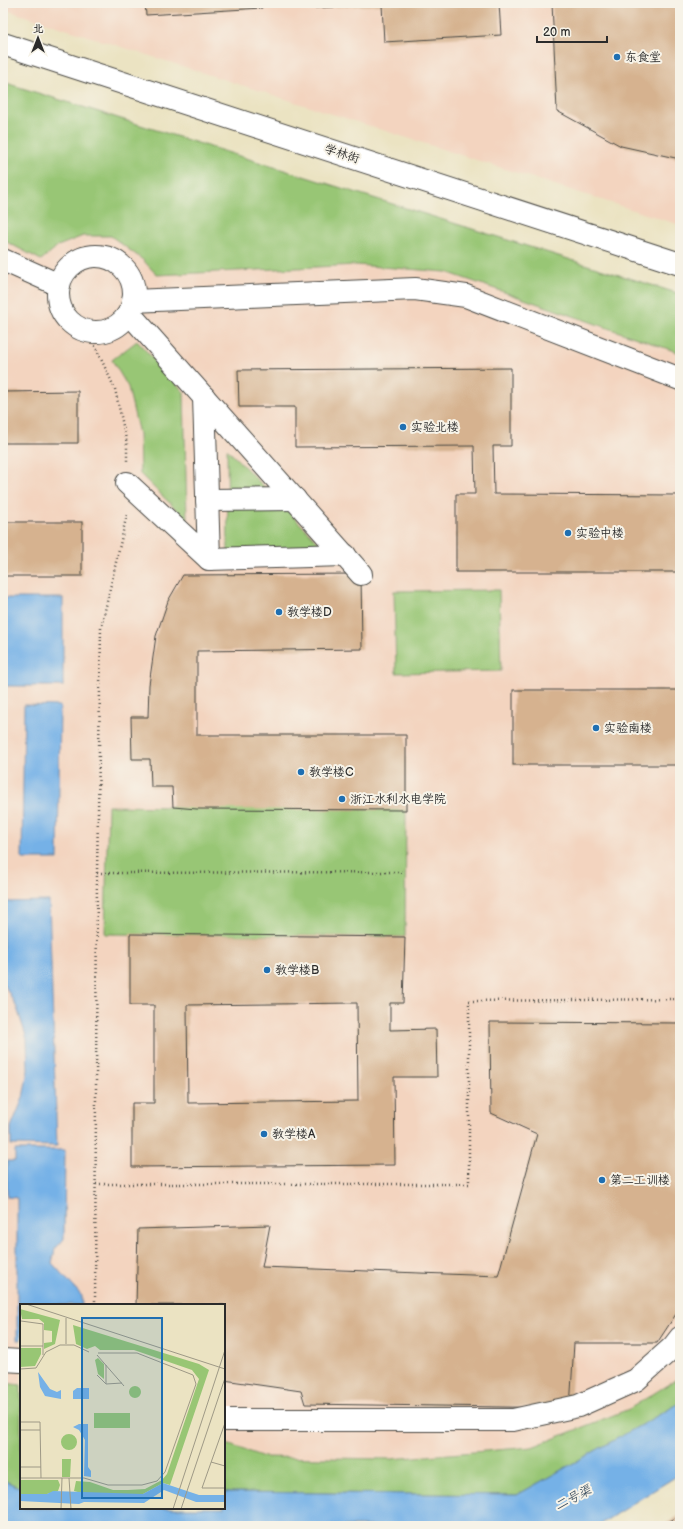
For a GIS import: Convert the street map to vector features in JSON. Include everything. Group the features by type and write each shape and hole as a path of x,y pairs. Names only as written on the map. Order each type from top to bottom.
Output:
{"street":[{"name":"学林街","path":"3,44 680,264"},
{"path":"97,256 110,259 121,265 129,275 134,288 131,307 121,322 111,329 100,332 88,331 76,326 67,319 61,309 58,297 59,285 64,273 73,264 84,258 97,256"},
{"path":"3,260 59,285"},
{"path":"131,307 415,289 466,296 680,379"},
{"path":"131,307 204,397 361,574"},
{"path":"204,397 209,559"},
{"path":"128,483 209,559 344,556"},
{"path":"207,500 295,499"},
{"path":"225,1420 513,1420 578,1406 636,1380 673,1347 680,1338"},
{"path":"3,1360 20,1361"}],"path":[{"path":"88,331 115,388 127,444 128,483 128,512 101,628 97,873 95,1304"},
{"path":"97,873 405,872"},
{"path":"96,1184 469,1184 469,1002 680,999"}],"shaded area":[{"path":"3,3 680,3 680,225 3,9"},
{"name":"浙江水利水电学院","path":"3,82 680,294 680,1403 517,1495 225,1492 225,1304 20,1304 20,1488 3,1480"}],"green space":[{"path":"3,82 680,294 680,353 446,272 356,265 157,275 143,260 111,236 83,236 58,246 41,260 3,240"},
{"path":"137,341 184,392 187,520 140,474 139,434 128,387 112,360"},
{"path":"227,449 331,555 228,558"},
{"path":"499,590 501,671 396,673 394,591"},
{"path":"108,806 406,810 405,937 105,934"},
{"path":"680,1377 680,1403 517,1495 225,1492 225,1443 264,1457 391,1459 532,1447 629,1409"},
{"path":"3,1383 20,1385 20,1488 3,1480"}],"water":[{"path":"3,598 63,598 63,686 3,686"},
{"path":"24,705 60,706 58,859 22,859"},
{"path":"49,901 57,1146 11,1145 11,1127 23,1098 28,1070 27,1039 17,1008 3,982 3,902"},
{"path":"15,1150 65,1150 64,1239 55,1249 52,1263 82,1296 82,1304 20,1304 20,1340 17,1340 17,1198 7,1197 7,1161 15,1161"},
{"name":"二号渠","path":"680,1403 680,1474 597,1526 3,1526 3,1480 20,1488 20,1509 225,1509 225,1492 517,1495"}],"building":[{"path":"145,3 262,3 262,8 146,15"},
{"path":"315,3 499,3 501,35 384,42 382,5 315,8"},
{"name":"东食堂","path":"552,3 680,3 680,159 621,146 557,111"},
{"path":"511,368 511,446 493,446 494,494 680,495 680,572 456,572 456,494 475,494 474,446 295,447 295,407 239,407 238,370"},
{"path":"78,391 78,443 3,443 3,392"},
{"path":"3,522 82,522 82,576 3,576"},
{"path":"361,574 362,649 197,651 197,735 406,735 406,810 197,809 173,807 172,787 151,787 150,759 132,759 131,717 148,717 149,685 156,636 168,601 183,575"},
{"name":"实验南楼","path":"513,690 680,690 680,765 513,765"},
{"path":"130,934 405,937 403,1003 390,1003 390,1030 436,1029 437,1077 394,1077 395,1165 132,1167 132,1103 154,1103 154,1005 130,1005","holes":["357,1003 358,1101 188,1103 187,1005"]},
{"name":"第二工训楼","path":"490,1022 680,1023 680,1308 657,1343 574,1343 570,1408 305,1404 301,1391 225,1380 225,1304 136,1304 138,1229 270,1225 262,1267 498,1276 537,1134 491,1113"},
{"path":"680,1515 680,1526 662,1526"}],"place":[{"name":"东食堂","path":"617,57"},
{"name":"实验北楼","path":"403,427"},
{"name":"实验中楼","path":"568,533"},
{"name":"教学楼D","path":"279,612"},
{"name":"实验南楼","path":"596,728"},
{"name":"教学楼C","path":"301,772"},
{"name":"浙江水利水电学院","path":"342,799"},
{"name":"教学楼B","path":"267,970"},
{"name":"教学楼A","path":"264,1134"},
{"name":"第二工训楼","path":"602,1180"}]}
